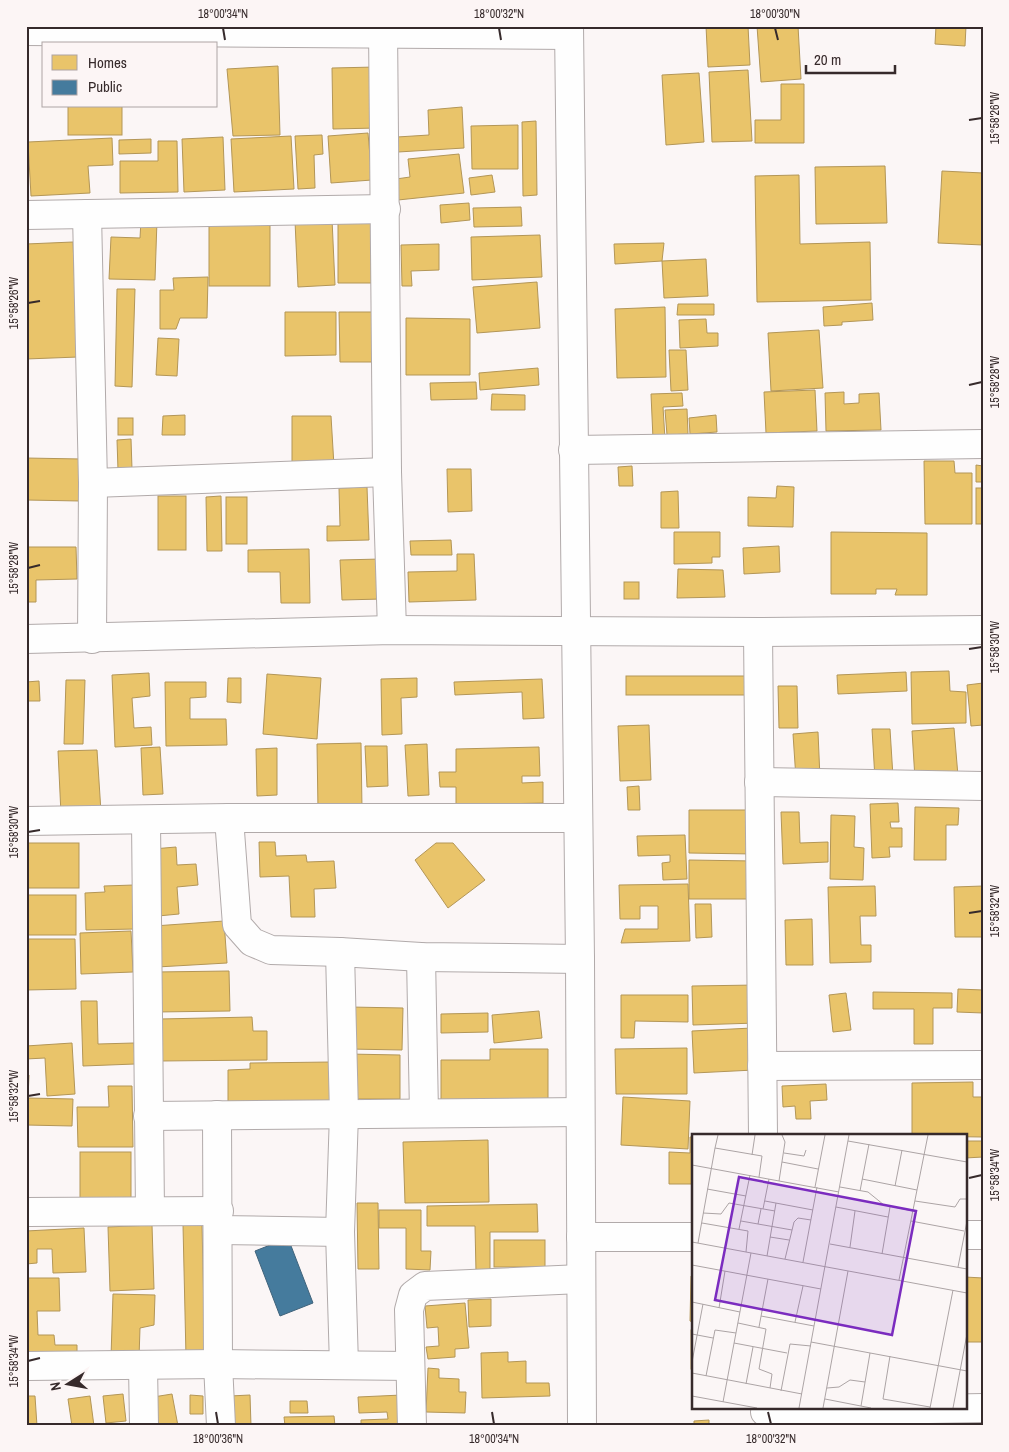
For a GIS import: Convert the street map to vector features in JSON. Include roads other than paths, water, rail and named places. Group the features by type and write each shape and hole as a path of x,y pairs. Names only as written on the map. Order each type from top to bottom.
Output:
{"street":[{"path":"26,31 86,29 569,31 576,631 576,818 580,959 582,1426"},
{"path":"383,30 387,472 392,630"},
{"path":"26,215 386,209"},
{"path":"87,214 93,482 92,639"},
{"path":"573,450 983,444"},
{"path":"93,482 387,472"},
{"path":"26,639 92,639 392,630 758,632 983,630"},
{"path":"758,632 763,1134"},
{"path":"759,782 983,786"},
{"path":"26,821 230,818 576,818"},
{"path":"230,818 237,925 252,942 271,950 421,957 580,959"},
{"path":"146,820 150,1211"},
{"path":"340,952 344,1114 340,1232 344,1365"},
{"path":"421,957 424,1113"},
{"path":"762,1066 983,1065"},
{"path":"148,1116 580,1112"},
{"path":"217,1115 218,1364 221,1426"},
{"path":"26,1212 150,1211 340,1232"},
{"path":"966,1235 983,1235"},
{"path":"582,1237 692,1237"},
{"path":"412,1426 409,1310 413,1295 425,1286 581,1279"},
{"path":"26,1366 218,1364 410,1366"},
{"path":"143,1365 144,1426"},
{"path":"966,1409 983,1408"},
{"path":"765,1415 921,1410"}]}
